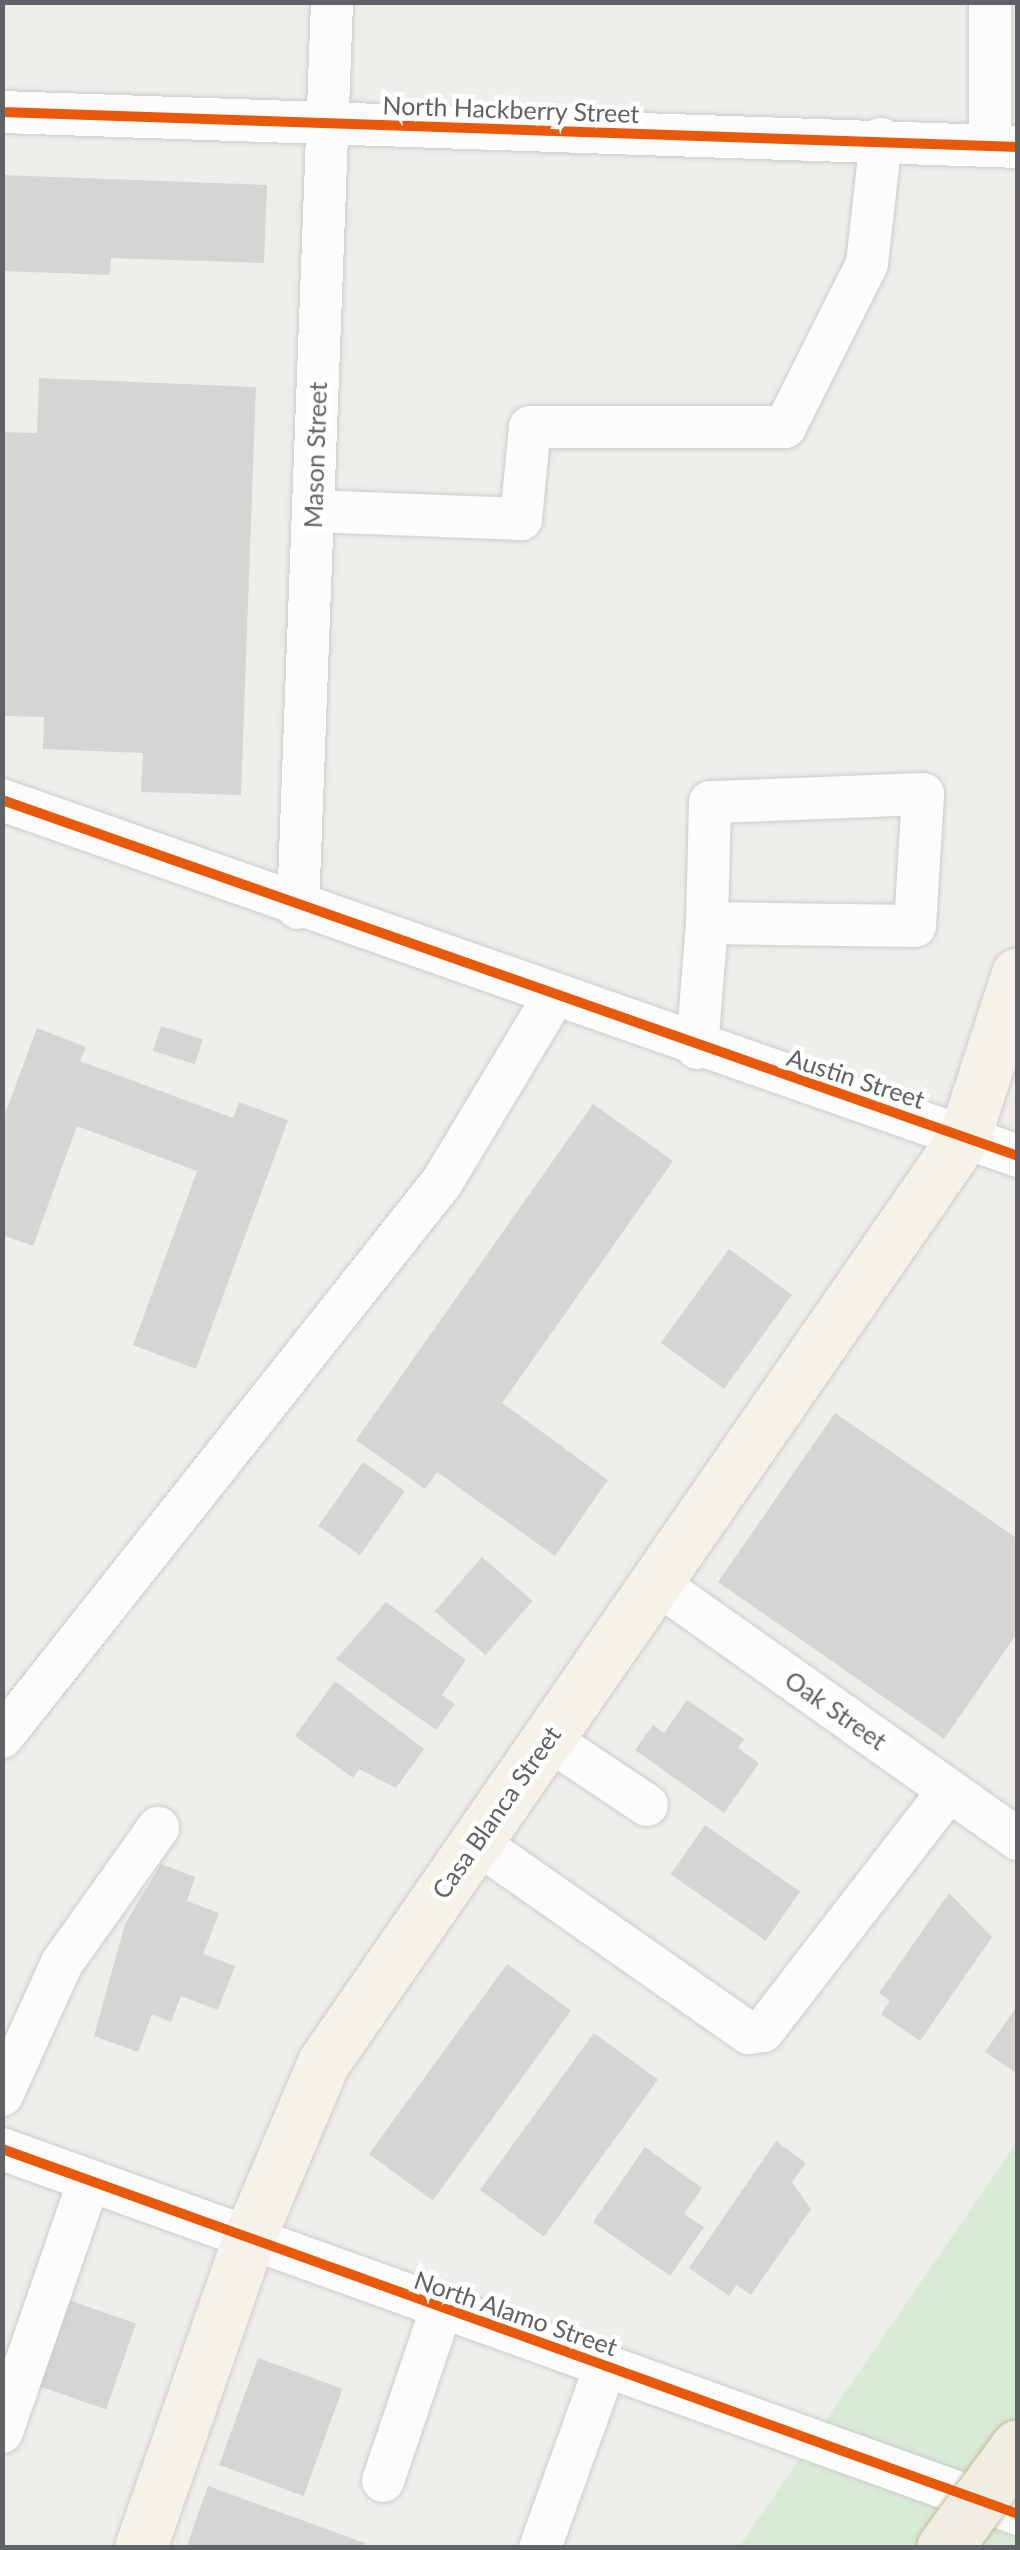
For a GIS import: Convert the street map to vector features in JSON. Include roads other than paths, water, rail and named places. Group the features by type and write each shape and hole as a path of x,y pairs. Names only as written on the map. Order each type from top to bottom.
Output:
{"highway":[{"path":"944,2548 1018,2447"}],"main road":[{"name":"Casa Blanca Street","path":"142,2548 248,2242 324,2062 473,1840 548,1739 965,1137 1018,974"}],"street":[{"name":"Mason Street","path":"298,908 332,2"},
{"path":"990,2 1004,146"},
{"name":"North Hackberry Street","path":"2,112 880,138 1004,146"},
{"path":"313,511 521,519 530,427 785,427 867,264 880,138"},
{"path":"697,1048 707,924 710,802 924,794 915,926 707,924"},
{"name":"Austin Street","path":"2,800 697,1048 1018,1156"},
{"path":"2,1737 442,1182 554,996"},
{"name":"Oak Street","path":"655,1582 1018,1839"},
{"path":"548,1739 647,1804"},
{"path":"473,1840 748,2034 763,2032 950,1790"},
{"path":"2,2096 62,1963 158,1828"},
{"name":"North Alamo Street","path":"2,2149 248,2242 606,2365 1018,2514"},
{"path":"2,2432 89,2181"},
{"path":"383,2480 442,2308"},
{"path":"540,2548 606,2365"}]}
